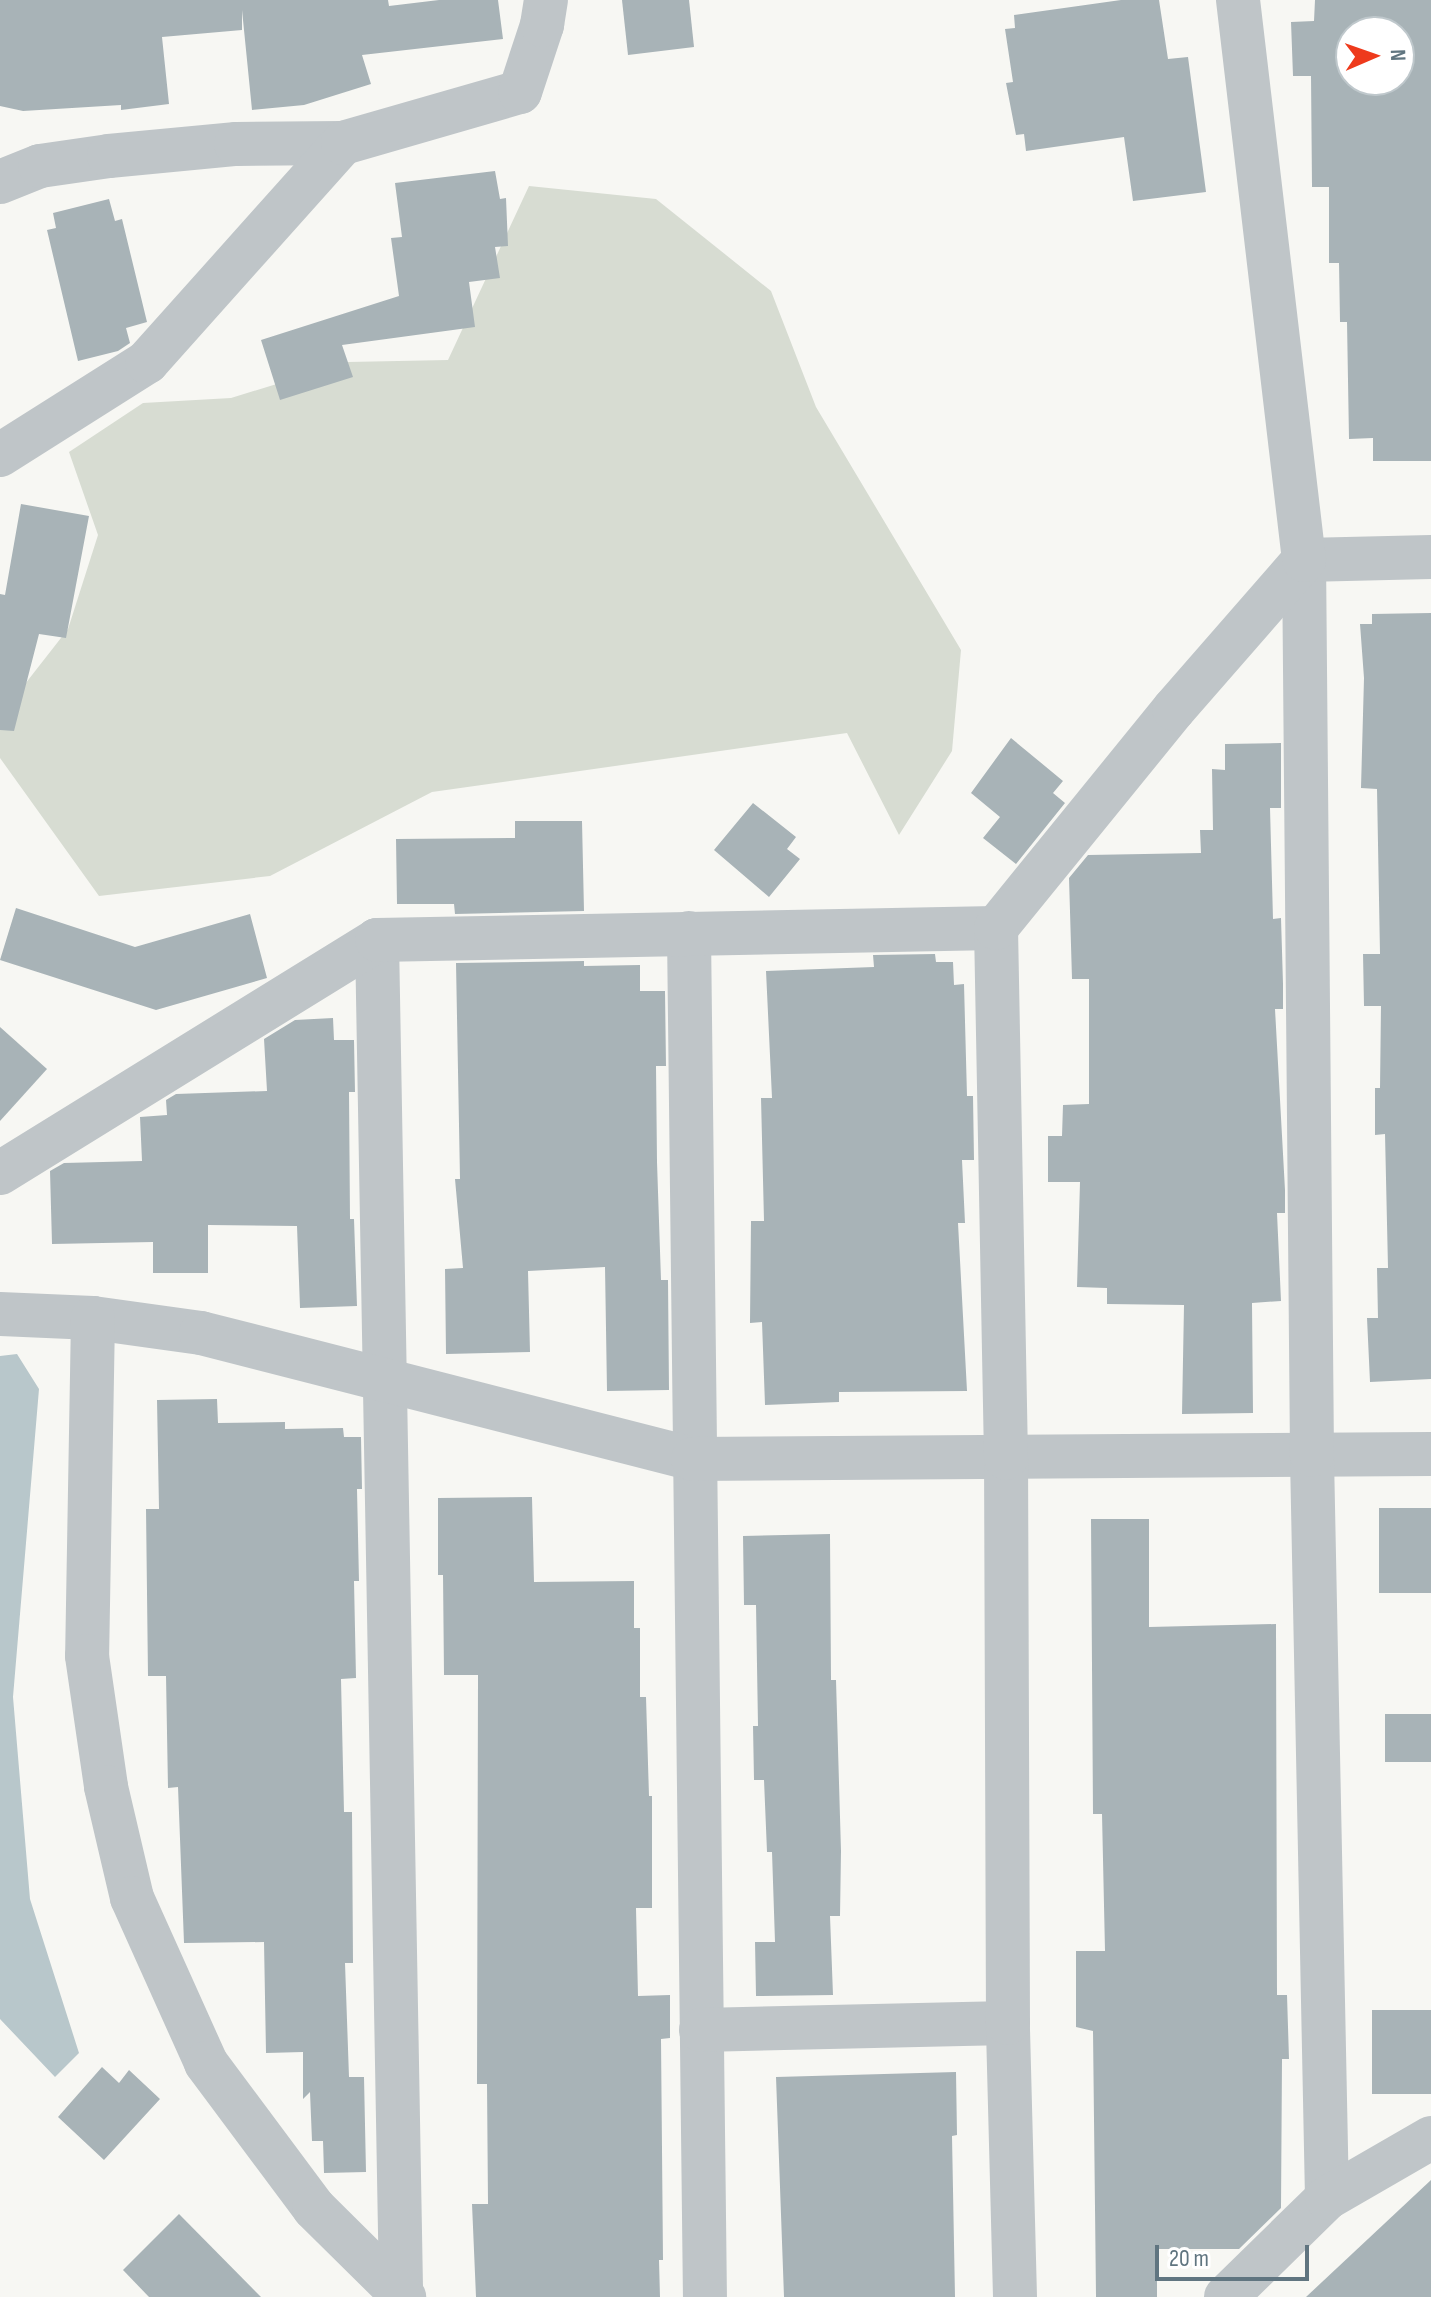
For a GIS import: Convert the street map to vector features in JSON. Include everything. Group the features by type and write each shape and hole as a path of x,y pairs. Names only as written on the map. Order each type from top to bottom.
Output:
{"street":[{"path":"0,182 40,166 109,156 236,144 343,143 520,92 542,25 546,0"},
{"path":"1238,0 1304,560 1312,1455 1327,2198"},
{"path":"0,455 147,362 343,143"},
{"path":"1015,2297 1008,2023 1006,1458 996,928 1174,709 1304,560 1431,557"},
{"path":"0,1173 377,940 996,928"},
{"path":"689,933 705,2297"},
{"path":"377,940 402,2296"},
{"path":"0,1314 93,1318 201,1333 693,1459 1431,1454"},
{"path":"93,1318 87,1656 106,1787 132,1898 206,2063 314,2208 402,2296"},
{"path":"701,2030 1008,2023"},
{"path":"1226,2297 1327,2198 1431,2138"}],"shaded area":[{"path":"529,186 656,199 771,291 816,407 961,650 952,751 899,835 847,733 432,792 270,876 99,896 0,758 0,716 68,629 98,535 69,452 143,403 231,398 348,362 448,360"},
{"path":"17,1354 39,1389 13,1697 30,1899 79,2053 55,2077 0,2019 0,1356"}],"building":[{"path":"0,0 388,0 389,6 439,0 498,0 503,39 362,55 371,84 304,105 252,110 242,10 242,30 162,37 169,104 121,110 121,105 23,111 0,106"},
{"path":"622,0 689,0 694,47 628,55"},
{"path":"1121,0 1159,0 1168,59 1188,57 1206,192 1133,201 1124,137 1026,151 1024,134 1016,135 1006,83 1013,82 1005,29 1015,28 1014,15"},
{"path":"1315,0 1431,0 1431,461 1373,461 1373,438 1349,439 1347,322 1340,322 1339,263 1329,263 1329,187 1312,187 1311,76 1293,76 1291,22 1314,21"},
{"path":"495,171 500,199 506,198 508,246 495,247 500,278 469,282 475,327 342,345 353,377 280,400 261,340 399,296 391,238 402,237 395,183"},
{"path":"109,199 115,221 122,219 147,322 126,328 130,343 118,351 78,361 47,230 56,228 53,213"},
{"path":"21,504 89,516 66,638 39,634 14,731 0,730 0,594 5,595"},
{"path":"1431,613 1431,1379 1370,1382 1367,1318 1378,1318 1377,1268 1388,1268 1385,1134 1375,1135 1375,1088 1380,1088 1381,1006 1364,1006 1363,954 1380,954 1377,789 1361,788 1364,678 1360,624 1372,624 1372,614"},
{"path":"1011,738 1063,781 1053,793 1065,803 1016,864 983,838 1000,817 971,793"},
{"path":"1281,743 1281,808 1270,808 1273,919 1281,918 1283,984 1283,1009 1275,1009 1285,1190 1285,1213 1277,1213 1281,1301 1252,1303 1253,1413 1182,1414 1184,1305 1107,1304 1107,1288 1077,1287 1080,1182 1048,1182 1048,1136 1062,1136 1063,1105 1089,1104 1089,979 1072,979 1069,878 1088,855 1201,853 1200,830 1213,830 1212,769 1225,770 1225,744"},
{"path":"753,803 796,837 787,849 800,859 769,897 714,850"},
{"path":"515,821 582,821 584,911 455,914 454,904 397,904 396,839 515,838"},
{"path":"16,908 135,947 250,914 267,978 156,1010 0,960"},
{"path":"935,954 936,962 953,962 954,985 964,984 967,1096 973,1096 974,1160 962,1160 965,1223 958,1223 967,1391 839,1392 839,1402 765,1405 762,1322 750,1323 751,1221 764,1221 761,1098 772,1098 766,971 874,967 873,955"},
{"path":"584,961 584,966 640,965 640,991 665,991 666,1066 656,1066 661,1280 668,1280 669,1390 607,1391 605,1267 528,1271 530,1352 446,1354 445,1269 463,1268 455,1179 460,1179 456,963"},
{"path":"333,1018 334,1040 354,1040 355,1092 349,1092 350,1219 354,1219 357,1306 300,1308 297,1226 208,1225 208,1273 153,1273 153,1242 52,1244 50,1171 64,1163 142,1161 140,1117 167,1115 166,1100 176,1094 267,1091 264,1039 295,1020"},
{"path":"0,1027 47,1069 0,1121"},
{"path":"217,1399 218,1423 285,1422 285,1429 343,1428 344,1437 361,1437 362,1489 357,1489 359,1581 354,1581 356,1678 341,1679 344,1812 352,1812 353,1963 345,1963 349,2077 364,2077 366,2172 324,2173 323,2141 312,2141 310,2092 303,2099 303,2052 266,2053 264,1942 184,1943 178,1787 168,1788 166,1676 148,1676 146,1509 159,1509 157,1400"},
{"path":"532,1497 534,1582 634,1581 634,1628 640,1628 640,1697 646,1697 649,1796 652,1796 652,1908 636,1908 638,1996 670,1995 670,2038 661,2039 663,2260 659,2260 660,2297 476,2297 472,2204 488,2204 487,2084 477,2084 478,1675 444,1675 443,1575 438,1575 438,1498"},
{"path":"1379,1508 1431,1508 1431,1593 1379,1593"},
{"path":"1091,1519 1149,1519 1149,1627 1276,1624 1277,1995 1287,1995 1289,2059 1282,2059 1281,2208 1239,2249 1157,2249 1157,2297 1096,2297 1093,2031 1076,2027 1076,1951 1105,1951 1102,1814 1093,1814"},
{"path":"830,1534 831,1680 836,1680 841,1851 840,1916 830,1916 833,1995 756,1996 755,1942 775,1942 772,1852 767,1852 764,1780 754,1780 753,1726 758,1726 756,1605 744,1605 743,1536"},
{"path":"1385,1714 1431,1714 1431,1762 1385,1762"},
{"path":"1372,2010 1431,2010 1431,2094 1372,2094"},
{"path":"102,2067 119,2083 129,2070 160,2099 104,2160 58,2117"},
{"path":"956,2072 957,2135 952,2136 955,2297 784,2297 776,2077"},
{"path":"1431,2180 1431,2297 1306,2297"},
{"path":"179,2214 261,2297 149,2297 123,2270"}]}
